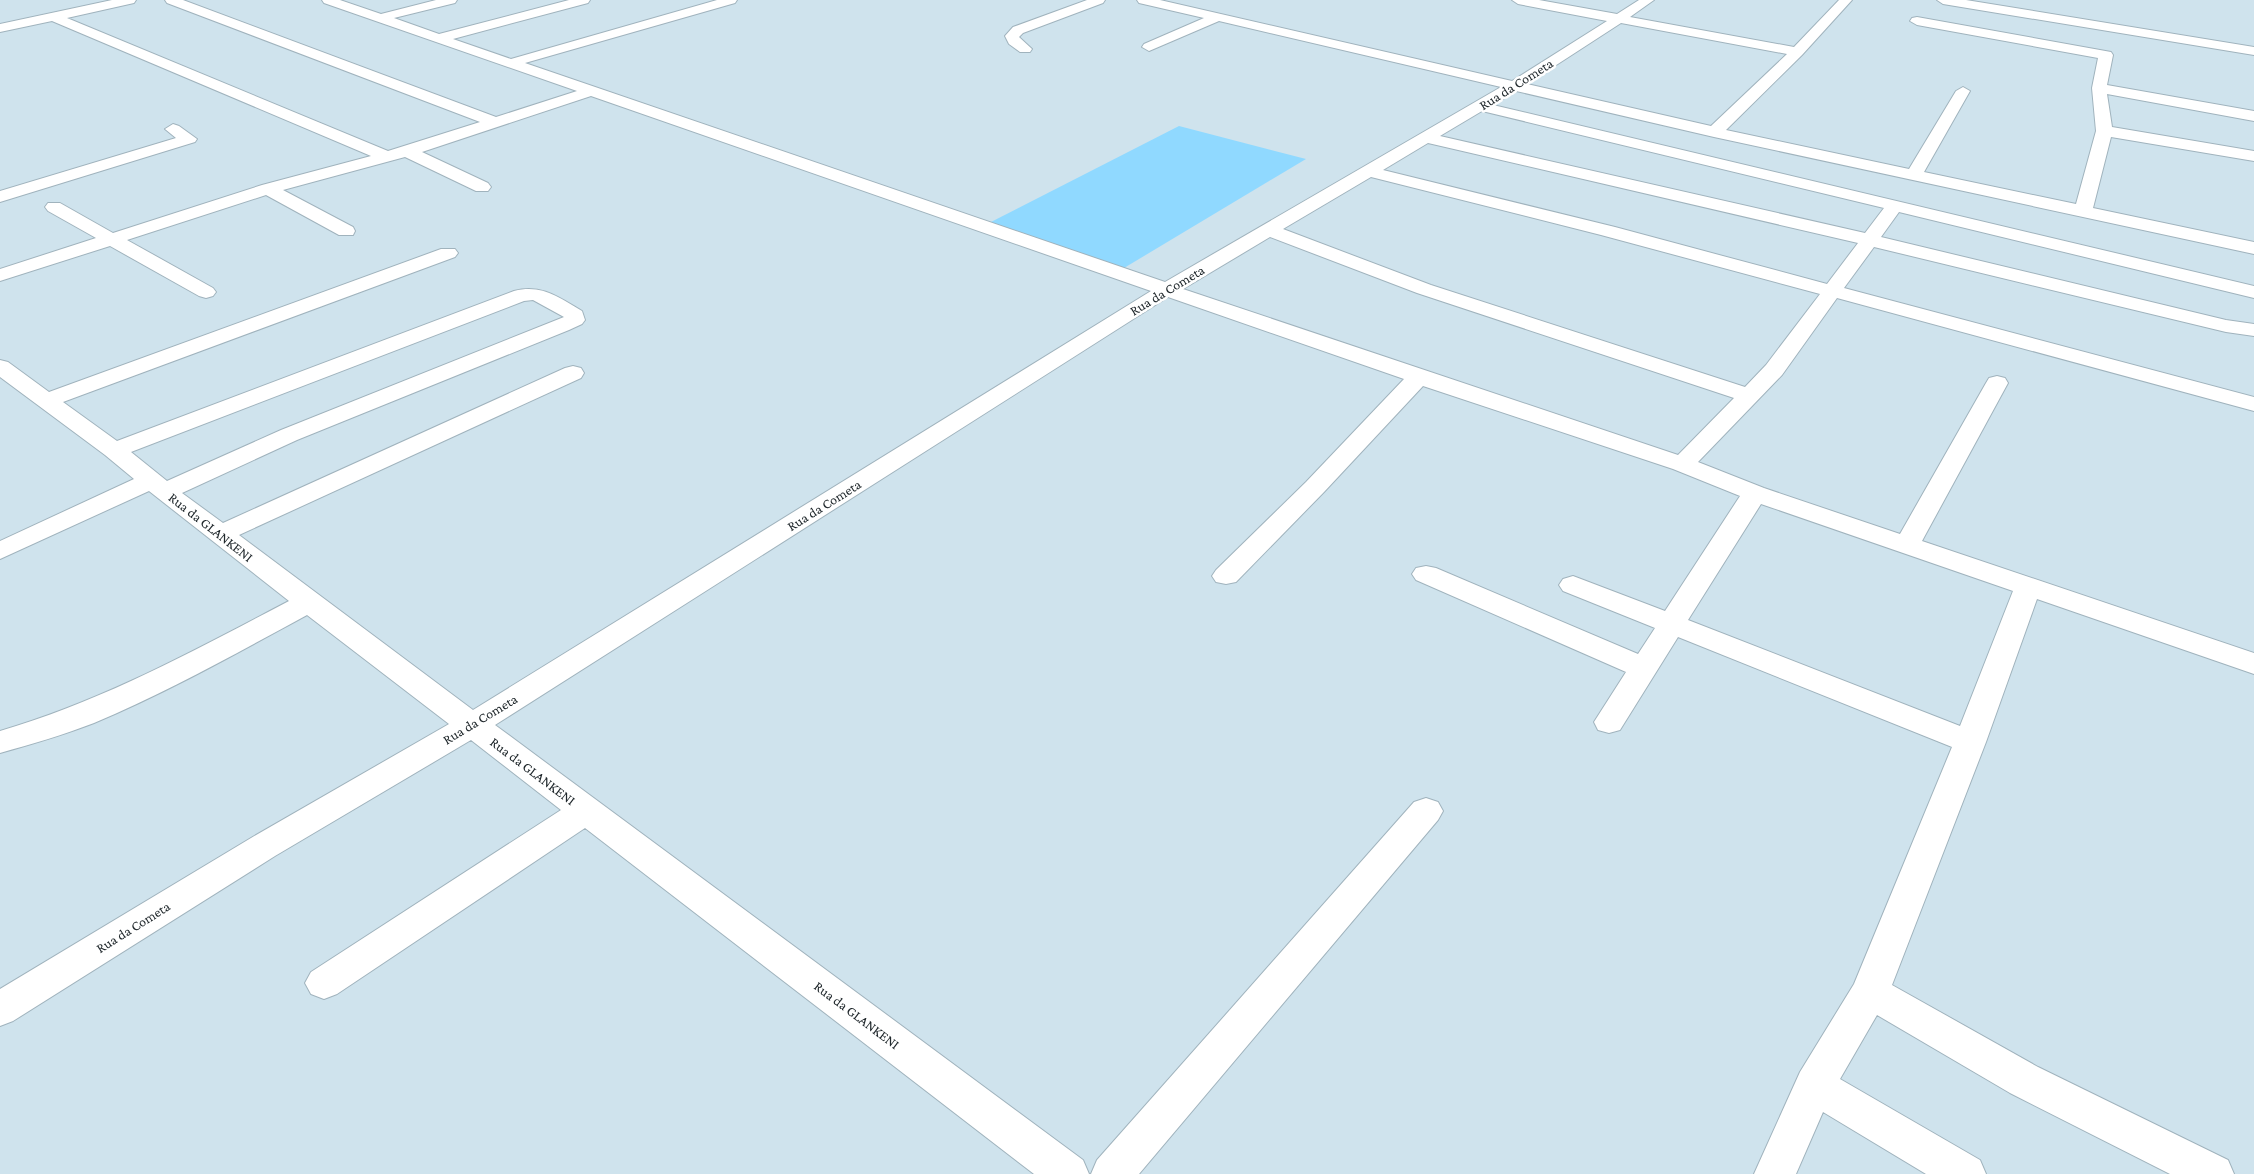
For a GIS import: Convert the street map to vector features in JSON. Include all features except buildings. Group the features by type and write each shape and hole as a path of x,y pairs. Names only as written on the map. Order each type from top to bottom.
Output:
{"street":[{"path":"0,28 130,0"},
{"path":"172,0 494,122"},
{"path":"328,0 1418,377 1682,464 1755,493 2254,664"},
{"path":"380,18 450,0"},
{"path":"440,38 584,0"},
{"path":"511,63 728,0"},
{"path":"1025,49 1014,42 1012,36 1018,30 1099,0"},
{"path":"1143,0 1714,132 2254,248"},
{"path":"1518,0 1797,52"},
{"name":"Rua da Cometa","path":"0,1009 263,847 472,726 1166,290 1428,138 1514,86 1648,0"},
{"path":"1714,132 1797,52 1846,0"},
{"path":"1935,0 1913,28 2106,55 2098,88 2104,130 2083,212"},
{"path":"1943,0 2068,14 2254,51"},
{"path":"2034,0 2034,7 2037,11 2068,14"},
{"path":"54,16 388,157"},
{"path":"1150,47 1218,17"},
{"path":"2098,88 2254,116"},
{"path":"0,275 268,189 388,157 592,91"},
{"path":"1914,174 1963,91"},
{"path":"1480,106 1733,165 1894,206 2254,292"},
{"path":"0,197 189,139 173,129"},
{"path":"2104,130 2254,156"},
{"path":"1428,138 1868,240 2226,326 2254,330"},
{"path":"407,151 482,186"},
{"path":"1370,172 1608,231 2254,404"},
{"path":"268,189 346,232"},
{"path":"1682,464 1774,370 1894,206"},
{"path":"54,207 206,292"},
{"path":"1268,230 1424,289 1750,396"},
{"path":"45,401 448,253"},
{"path":"0,551 158,486 562,326 575,320 576,314 537,294 521,295 114,450"},
{"name":"Rua da GLANKENI","path":"0,367 114,450 220,534 472,726 1068,1174"},
{"path":"220,534 572,373"},
{"path":"1226,576 1314,487 1418,377"},
{"path":"1907,545 1997,383"},
{"path":"1609,722 1642,666 1673,622 1755,493"},
{"path":"1426,574 1642,666"},
{"path":"1573,585 1673,622 1970,742"},
{"path":"1775,1174 1814,1085 1870,992 1970,742 2028,587"},
{"path":"0,742 76,720 136,694 310,602"},
{"path":"324,984 585,811"},
{"path":"1112,1174 1426,811"},
{"path":"1870,992 2024,1080 2213,1174"},
{"path":"1814,1085 1965,1174"}],"shaded area":[{"path":"1179,126 1306,159 1124,268 989,223"}]}
